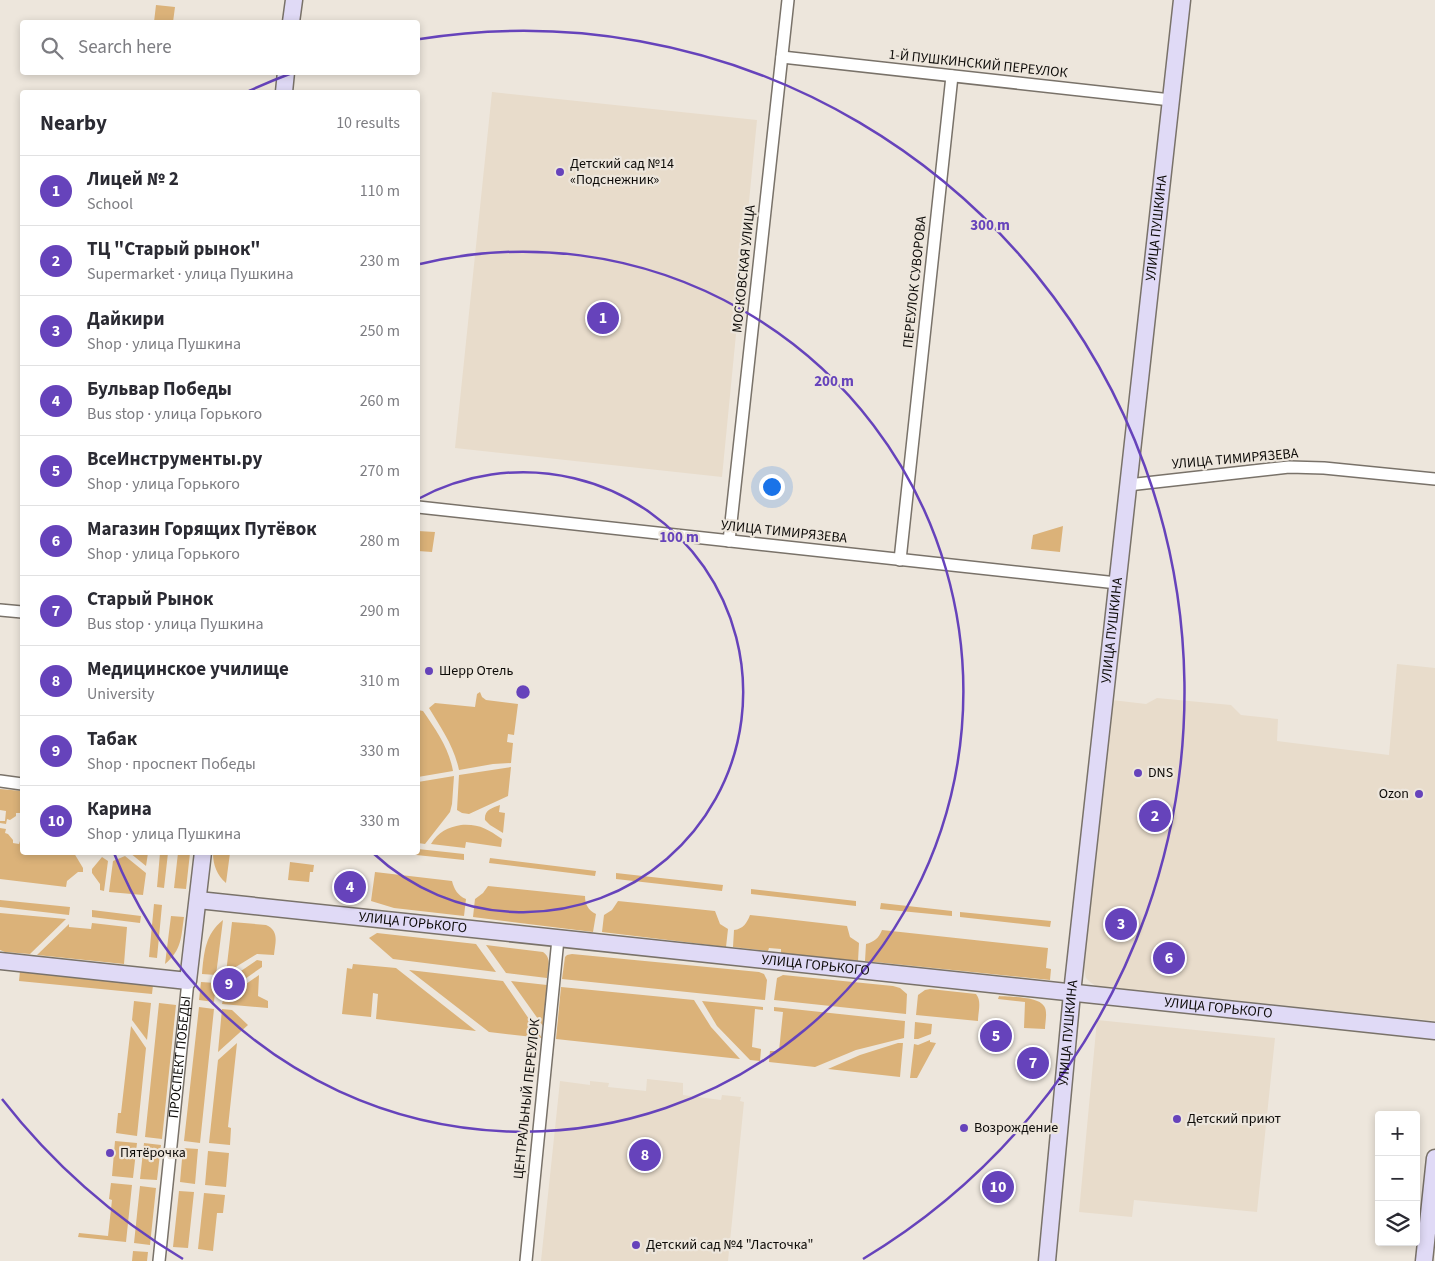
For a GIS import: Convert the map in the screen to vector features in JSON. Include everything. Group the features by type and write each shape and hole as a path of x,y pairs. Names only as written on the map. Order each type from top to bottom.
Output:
{"main road":[{"path":"291,20 294,0"},
{"name":"УЛИЦА ПУШКИНА","path":"1047,1261 1072,994 1182,0"},
{"path":"284,90 286,75"},
{"name":"ПРОСПЕКТ ПОБЕДЫ","path":"188,981 203,855"},
{"name":"УЛИЦА ГОРЬКОГО","path":"198,900 1435,1031"},
{"path":"0,961 188,981"},
{"path":"1424,1261 1435,1158"}],"street":[{"name":"МОСКОВСКАЯ УЛИЦА","path":"729,541 788,0"},
{"name":"1-Й ПУШКИНСКИЙ ПЕРЕУЛОК","path":"782,57 1171,100"},
{"name":"ПЕРЕУЛОК СУВОРОВА","path":"900,560 952,76"},
{"name":"УЛИЦА ТИМИРЯЗЕВА","path":"1128,485 1290,467 1324,468 1435,479"},
{"name":"УЛИЦА ТИМИРЯЗЕВА","path":"420,507 1118,583"},
{"path":"0,610 20,612"},
{"path":"0,781 20,784"},
{"name":"ЦЕНТРАЛЬНЫЙ ПЕРЕУЛОК","path":"526,1261 558,939"},
{"name":"ПРОСПЕКТ ПОБЕДЫ","path":"159,1261 188,981"}],"shaded area":[{"path":"156,5 175,7 173,20 154,20"},
{"path":"492,92 757,120 722,477 455,448"},
{"path":"1063,526 1060,552 1031,549 1033,535"},
{"path":"420,531 435,532 432,552 420,551"},
{"path":"1397,664 1435,668 1435,1021 1104,987 1096,986 1090,982 1086,978 1084,969 1112,700 1146,704 1157,698 1231,705 1241,715 1278,719 1277,741 1389,755"},
{"path":"480,692 486,700 518,704 514,735 508,734 507,742 513,743 511,763 459,770 450,745 429,708 435,703 475,707 477,694"},
{"path":"420,710 423,711 433,725 448,755 453,771 420,777"},
{"path":"511,767 508,796 469,814 457,810 459,775"},
{"path":"454,776 450,812 425,844 420,843 420,782"},
{"path":"0,789 20,791 20,813 16,813 16,816 10,820 7,819 6,824 0,823 0,821 5,821 6,811 0,810"},
{"path":"500,805 499,812 505,813 503,833 485,820 487,812 491,808"},
{"path":"461,825 473,825 487,830 502,839 501,847 466,842 465,848 431,844 444,831"},
{"path":"0,828 6,829 5,833 13,840 13,843 19,844 20,841 20,855 75,855 83,868 83,872 78,872 67,881 66,887 0,879"},
{"path":"420,849 464,854 464,860 416,855 420,855"},
{"path":"132,855 148,855 146,866"},
{"path":"160,855 168,855 164,888 157,887"},
{"path":"178,855 190,855 186,889 174,888"},
{"path":"213,855 230,855 226,883 220,877"},
{"path":"125,856 146,873 143,895 109,892 113,861"},
{"path":"102,857 108,861 104,891 100,890 100,884 92,873 92,869"},
{"path":"490,858 596,871 595,876 489,863"},
{"path":"290,862 314,865 313,872 310,872 309,882 288,880"},
{"path":"375,872 452,881 457,892 466,899 464,916 394,908 371,901"},
{"path":"616,873 723,885 722,891 616,879"},
{"path":"488,886 585,896 591,911 596,914 593,932 473,917 475,899"},
{"path":"751,889 856,901 856,906 751,894"},
{"path":"0,900 70,907 69,915 0,907"},
{"path":"618,901 715,911 720,924 728,929 726,947 602,932 604,915 612,910"},
{"path":"881,903 952,911 952,916 880,909"},
{"path":"154,904 162,905 157,958 149,957"},
{"path":"92,910 141,916 140,923 92,917"},
{"path":"960,912 1051,921 1050,927 960,917"},
{"path":"0,913 66,919 30,954 5,952 0,950"},
{"path":"750,915 847,926 850,937 859,943 858,961 781,953 781,949 769,948 768,951 733,947 734,930 744,925"},
{"path":"171,916 184,917 178,948 171,959 165,964"},
{"path":"223,920 216,975 202,974 206,944 212,931"},
{"path":"232,922 266,925 270,928 276,938 274,955 257,954 226,973"},
{"path":"92,923 127,927 124,964 37,955 69,924 69,927 91,929"},
{"path":"882,930 1048,948 1046,968 1051,969 1050,980 865,961 866,944 876,939"},
{"path":"377,933 476,944 496,972 393,959 369,938"},
{"path":"486,945 543,952 548,957 547,978 506,973"},
{"path":"572,954 759,972 764,974 767,980 765,1000 562,979 565,957"},
{"path":"257,960 262,961 262,967 239,983 238,973"},
{"path":"353,964 396,968 476,1031 376,1019 378,994 373,993 371,1017 342,1014 347,968 352,969"},
{"path":"409,970 503,981 542,1038 489,1032"},
{"path":"20,971 153,985 152,994 19,981"},
{"path":"259,975 258,996 268,1001 268,1008 222,1004 223,1000"},
{"path":"783,975 900,988 907,994 906,1014 774,1000 777,978"},
{"path":"511,981 547,985 543,1026"},
{"path":"201,982 216,983 214,1002 199,1000"},
{"path":"561,987 694,1000 711,1027 740,1059 556,1039"},
{"path":"930,989 976,994 979,1003 978,1021 916,1015 918,995"},
{"path":"999,996 1036,1000 1041,1003 1046,1011 1045,1029 1024,1028 1025,1002 998,999"},
{"path":"134,1001 151,1003 147,1040 132,1020"},
{"path":"702,1001 763,1007 763,1010 755,1009 752,1047 761,1049 760,1061 750,1060 717,1026"},
{"path":"159,1003 176,1005 162,1139 145,1137"},
{"path":"199,1007 214,1009 200,1143 184,1141"},
{"path":"774,1007 905,1021 904,1038 856,1050 815,1067 769,1062 770,1051 779,1051 783,1012 774,1011"},
{"path":"222,1009 232,1010 248,1025 218,1052"},
{"name":"Детский приют","path":"1097,1020 1275,1038 1257,1212 1134,1200 1132,1217 1079,1212"},
{"path":"915,1022 932,1024 931,1034 914,1039"},
{"path":"131,1026 146,1048 137,1136 116,1133 118,1113 121,1113"},
{"path":"930,1040 930,1042 936,1043 917,1078 910,1078 914,1044 918,1045"},
{"path":"237,1043 228,1127 231,1128 230,1145 209,1143 218,1060"},
{"path":"903,1043 900,1077 828,1069 860,1055"},
{"path":"647,1079 683,1083 683,1095 721,1100 722,1095 741,1097 740,1101 744,1102 728,1261 541,1261 560,1081 590,1085 590,1081 609,1083 608,1087 646,1091"},
{"path":"115,1141 137,1143 133,1178 112,1176"},
{"path":"144,1143 161,1145 157,1180 140,1179"},
{"path":"183,1148 198,1149 195,1184 180,1182"},
{"path":"208,1151 229,1153 226,1187 205,1185"},
{"path":"111,1183 132,1185 126,1242 78,1237 79,1233 108,1236 112,1200 109,1199"},
{"path":"140,1186 156,1188 150,1245 134,1243"},
{"path":"179,1191 194,1192 188,1248 173,1247"},
{"path":"204,1193 225,1195 223,1213 217,1213 213,1251 198,1249"},
{"path":"133,1251 148,1252 147,1261 132,1261"}],"place":[{"name":"Детский сад №14 «Подснежник»","path":"560,172"},
{"name":"Лицей № 2","path":"603,318"},
{"name":"Шерр Отель","path":"429,671"},
{"name":"DNS","path":"1138,773"},
{"name":"Ozon","path":"1419,794"},
{"name":"ТЦ \"Старый рынок\"","path":"1155,816"},
{"name":"Бульвар Победы","path":"350,887"},
{"name":"Дайкири","path":"1121,924"},
{"name":"Магазин Горящих Путёвок","path":"1169,958"},
{"name":"Табак","path":"229,984"},
{"name":"ВсеИнструменты.ру","path":"996,1036"},
{"name":"Старый Рынок","path":"1033,1063"},
{"name":"Детский приют","path":"1177,1119"},
{"name":"Возрождение","path":"964,1128"},
{"name":"Пятёрочка","path":"110,1153"},
{"name":"Медицинское училище","path":"645,1155"},
{"name":"Карина","path":"998,1187"},
{"name":"Детский сад №4 \"Ласточка\"","path":"636,1245"}]}
